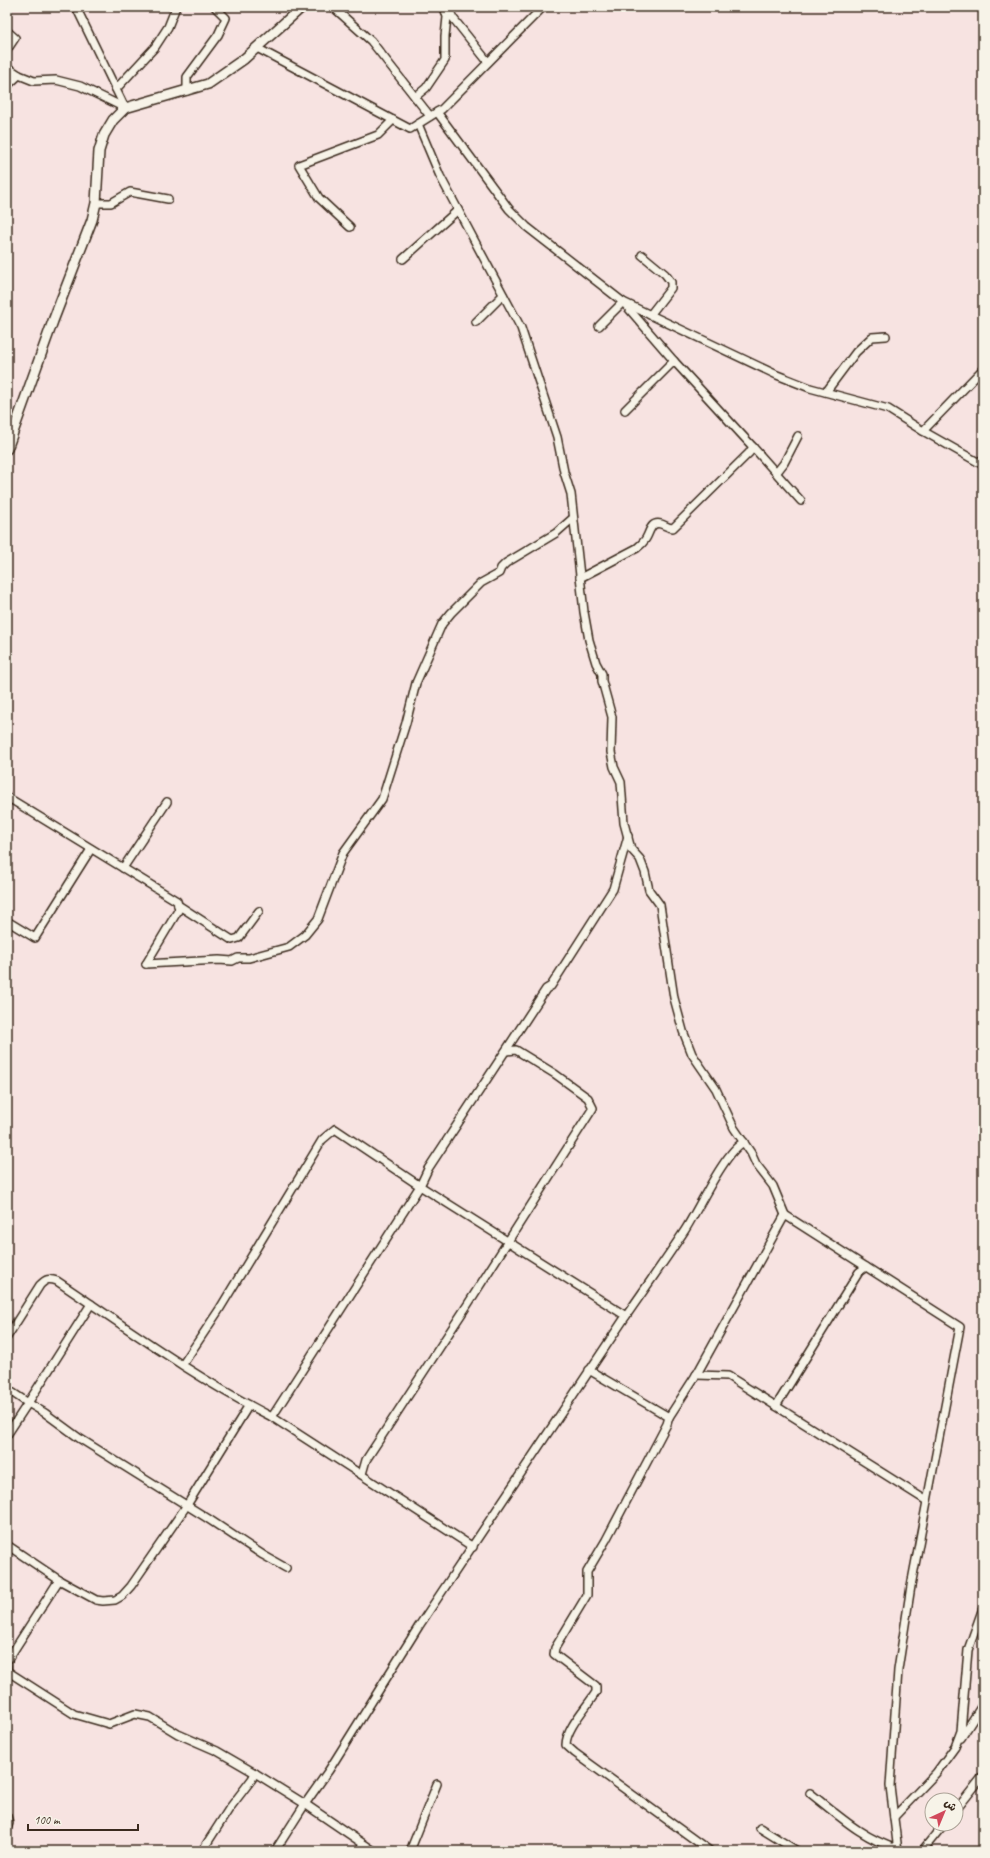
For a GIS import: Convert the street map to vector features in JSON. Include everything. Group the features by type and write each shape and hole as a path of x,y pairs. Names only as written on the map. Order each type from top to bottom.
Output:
{"street":[{"path":"76,7 125,108"},
{"path":"116,89 155,47 168,27 176,7"},
{"path":"7,449 53,321 92,220 96,203 99,151 104,135 113,120 125,108 208,84 244,59 302,7"},
{"path":"333,7 371,41 430,116"},
{"path":"415,97 426,88 445,60 447,17 444,7"},
{"path":"448,7 453,18 488,62"},
{"path":"257,48 410,129 438,112 543,7"},
{"path":"187,91 187,77 218,34 226,18 218,8"},
{"path":"7,31 15,38 7,50"},
{"path":"7,67 19,75 34,81 56,80 80,86 125,108"},
{"path":"7,86 19,75"},
{"path":"438,112 509,209 527,227 624,302 674,361 777,472 801,501"},
{"path":"350,228 319,198 299,165 378,135 393,120"},
{"path":"418,124 440,176 521,328 531,355 556,437 571,494 584,612 596,663 602,674 602,680 612,717 611,752 614,767 622,782 624,823 631,849 640,859 649,890 660,905 674,998 683,1031 692,1054 716,1089 734,1128 744,1142 756,1164 773,1186 785,1216 960,1328 910,1586 898,1670 890,1786 898,1850 859,1832 810,1793"},
{"path":"96,203 111,203 130,192 168,199"},
{"path":"403,259 458,210"},
{"path":"642,255 665,274 671,282 671,288 650,314"},
{"path":"476,322 503,295"},
{"path":"624,302 777,375 810,388 888,409 923,432 983,465"},
{"path":"599,326 624,302"},
{"path":"826,392 856,352 872,337 886,336"},
{"path":"626,410 674,361"},
{"path":"923,432 983,369"},
{"path":"777,472 784,463 798,436"},
{"path":"580,578 637,548 644,542 648,535 649,529 654,524 661,524 667,528 673,528 749,453 753,447"},
{"path":"178,905 179,909 146,964 219,960 232,961 238,958 249,958 289,947 305,935 318,919 344,853 382,799 406,723 416,683 442,624 450,613 481,583 499,573 501,568 506,563 556,533 573,518"},
{"path":"7,797 176,901 178,905 232,940 239,938 259,911"},
{"path":"123,868 167,802"},
{"path":"272,1417 420,1186 428,1169 586,933 613,889 628,836"},
{"path":"7,921 35,938 91,849"},
{"path":"362,1474 366,1460 593,1108 588,1098 555,1074 516,1050 506,1051"},
{"path":"183,1364 223,1304 322,1140 335,1129 420,1186 626,1316"},
{"path":"276,1851 305,1804 329,1770 419,1626 473,1547 589,1370 685,1230 724,1165 738,1145 744,1142"},
{"path":"710,1851 574,1753 566,1745 566,1737 596,1692 596,1686 554,1654 555,1648 587,1595 587,1572 606,1540 667,1424 669,1417 696,1375 785,1216"},
{"path":"776,1406 859,1272 866,1267"},
{"path":"7,1337 45,1280 50,1279 57,1281 183,1364 249,1405 272,1417 473,1547"},
{"path":"7,1435 91,1304"},
{"path":"589,1370 669,1417"},
{"path":"696,1375 728,1376 927,1501"},
{"path":"7,1389 45,1413 79,1438 187,1505 263,1555 286,1568"},
{"path":"7,1544 59,1580 102,1602 110,1601 122,1596 131,1586 187,1505 249,1405"},
{"path":"7,1661 59,1580"},
{"path":"955,1747 961,1731 968,1650 983,1608"},
{"path":"7,1666 8,1671 74,1714 109,1724 136,1714 150,1717 178,1734 217,1751 254,1773 305,1804 374,1851"},
{"path":"894,1817 936,1773 983,1704"},
{"path":"202,1851 229,1809 252,1779 254,1773"},
{"path":"964,1800 983,1776"},
{"path":"410,1851 437,1784"},
{"path":"7,1816 9,1823 7,1829"},
{"path":"760,1828 797,1851"},
{"path":"922,1851 937,1832"}]}
